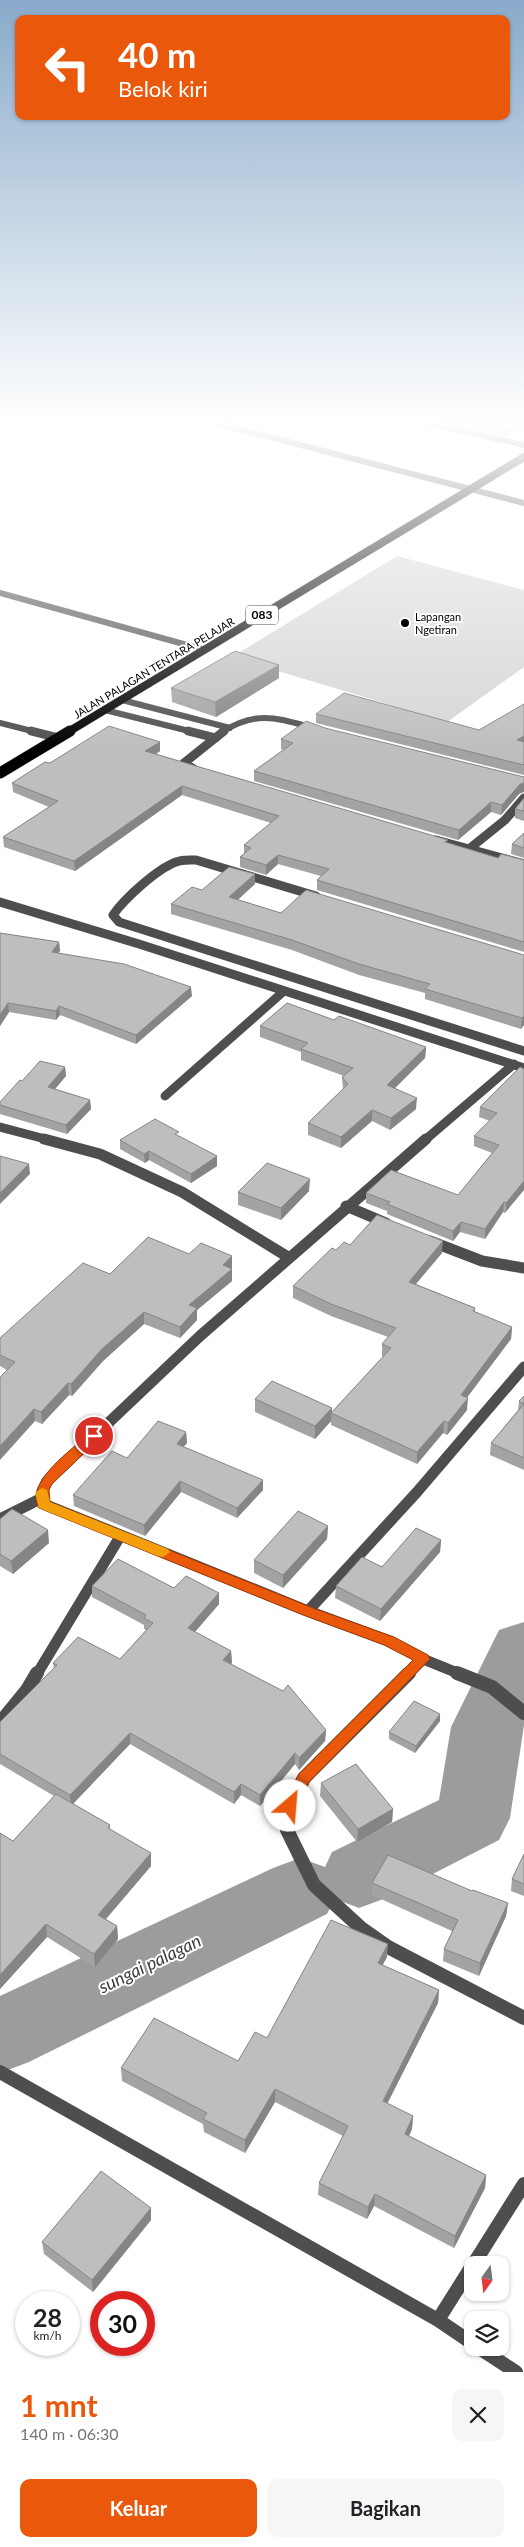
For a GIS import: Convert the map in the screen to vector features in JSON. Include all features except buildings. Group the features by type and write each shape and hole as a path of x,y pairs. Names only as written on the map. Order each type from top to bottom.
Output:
{"main road":[{"name":"JALAN PALAGAN TENTARA PELAJAR","path":"0,773 403,531"}],"street":[{"path":"0,593 206,650"},
{"path":"122,700 230,728"},
{"path":"105,710 216,738"},
{"path":"200,770 186,766 184,763 230,728 253,718 267,716 324,731"},
{"path":"0,722 59,738"},
{"path":"469,849 505,820 524,798"},
{"path":"431,838 524,864"},
{"path":"327,900 196,860 182,860 166,868 119,906 113,915 119,922 524,1051"},
{"path":"0,902 519,1066"},
{"path":"239,976 252,964"},
{"path":"165,1096 284,991"},
{"path":"519,1066 346,1206 200,1336 47,1481 42,1490 42,1498 44,1504 308,1612 389,1641 423,1659 492,1687 524,1713"},
{"path":"0,1127 100,1154 182,1192 288,1257"},
{"path":"346,1206 398,1228"},
{"path":"416,1236 482,1261 524,1268"},
{"path":"308,1612 417,1492 524,1367"},
{"path":"0,1520 42,1498"},
{"path":"0,1723 27,1690 121,1535"},
{"path":"423,1659 304,1778 290,1806 287,1830 314,1885 361,1928 388,1947 524,2018"},
{"path":"0,2072 438,2320 464,2338"},
{"path":"479,2256 524,2184"},
{"path":"438,2320 464,2279"},
{"path":"491,2356 516,2372"}],"shaded area":[{"name":"Lapangan Ngetiran","path":"397,556 524,590 524,667 447,722 232,657"}],"waterway":[{"name":"sungai palagan","path":"359,1875 473,1818 487,1727 524,1649"},
{"name":"sungai palagan","path":"0,2036 300,1891"}],"slow traffic":[{"path":"42,1493 44,1504 163,1552"}],"place":[{"name":"Lapangan Ngetiran","path":"405,623"}],"route":[{"path":"94,1436 47,1481 42,1490 44,1504 308,1612 389,1641 423,1659 304,1778 290,1806"}]}
